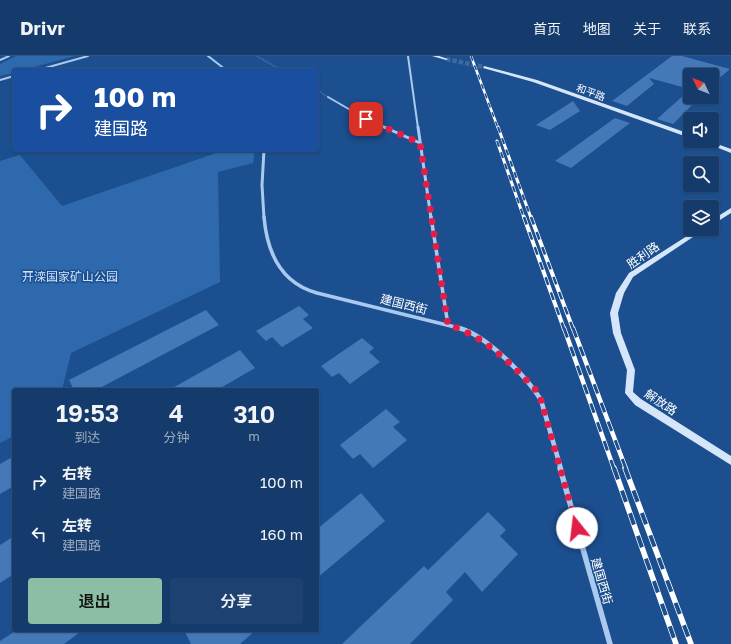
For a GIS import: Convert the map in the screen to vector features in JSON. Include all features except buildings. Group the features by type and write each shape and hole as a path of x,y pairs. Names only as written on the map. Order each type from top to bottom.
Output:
{"street":[{"path":"0,60 9,56"},
{"path":"45,68 88,56"},
{"path":"208,56 223,68"},
{"path":"408,56 448,325"},
{"path":"434,56 446,58"},
{"name":"和平路","path":"484,67 535,81 683,134"},
{"path":"0,80 12,77"},
{"path":"328,97 366,119 420,143"},
{"path":"719,147 731,151"},
{"name":"建国西街","path":"264,152 262,204 265,232 273,256 285,275 296,285 317,293 465,330 480,338 525,378 536,390 541,400 610,644"},
{"path":"719,218 731,210"},
{"name":"胜利路","path":"614,314 620,292 632,275 691,236"},
{"name":"解放路","path":"614,314 617,333 631,370 629,393 638,402 731,460"}],"green space":[{"path":"16,56 75,56 30,68 12,68 12,73 0,76 0,64"},
{"name":"开滦国家矿山公园","path":"219,152 255,152 253,163 218,172 220,282 71,353 62,388 12,388 12,437 0,443 0,161 20,155 62,206"}],"tunnel":[{"path":"257,56 278,68"},
{"path":"446,59 484,67"},
{"path":"319,91 328,97"}],"railway":[{"path":"471,56 498,128"},
{"path":"498,127 531,218"},
{"path":"497,141 524,218"},
{"path":"524,217 564,329"},
{"path":"531,217 573,329"},
{"path":"564,328 614,469"},
{"path":"573,328 626,469"},
{"path":"614,468 676,644"},
{"path":"625,468 691,644"}],"route":[{"path":"366,119 420,143 448,325 465,330 480,338 525,378 536,390 541,400 577,528"}]}
